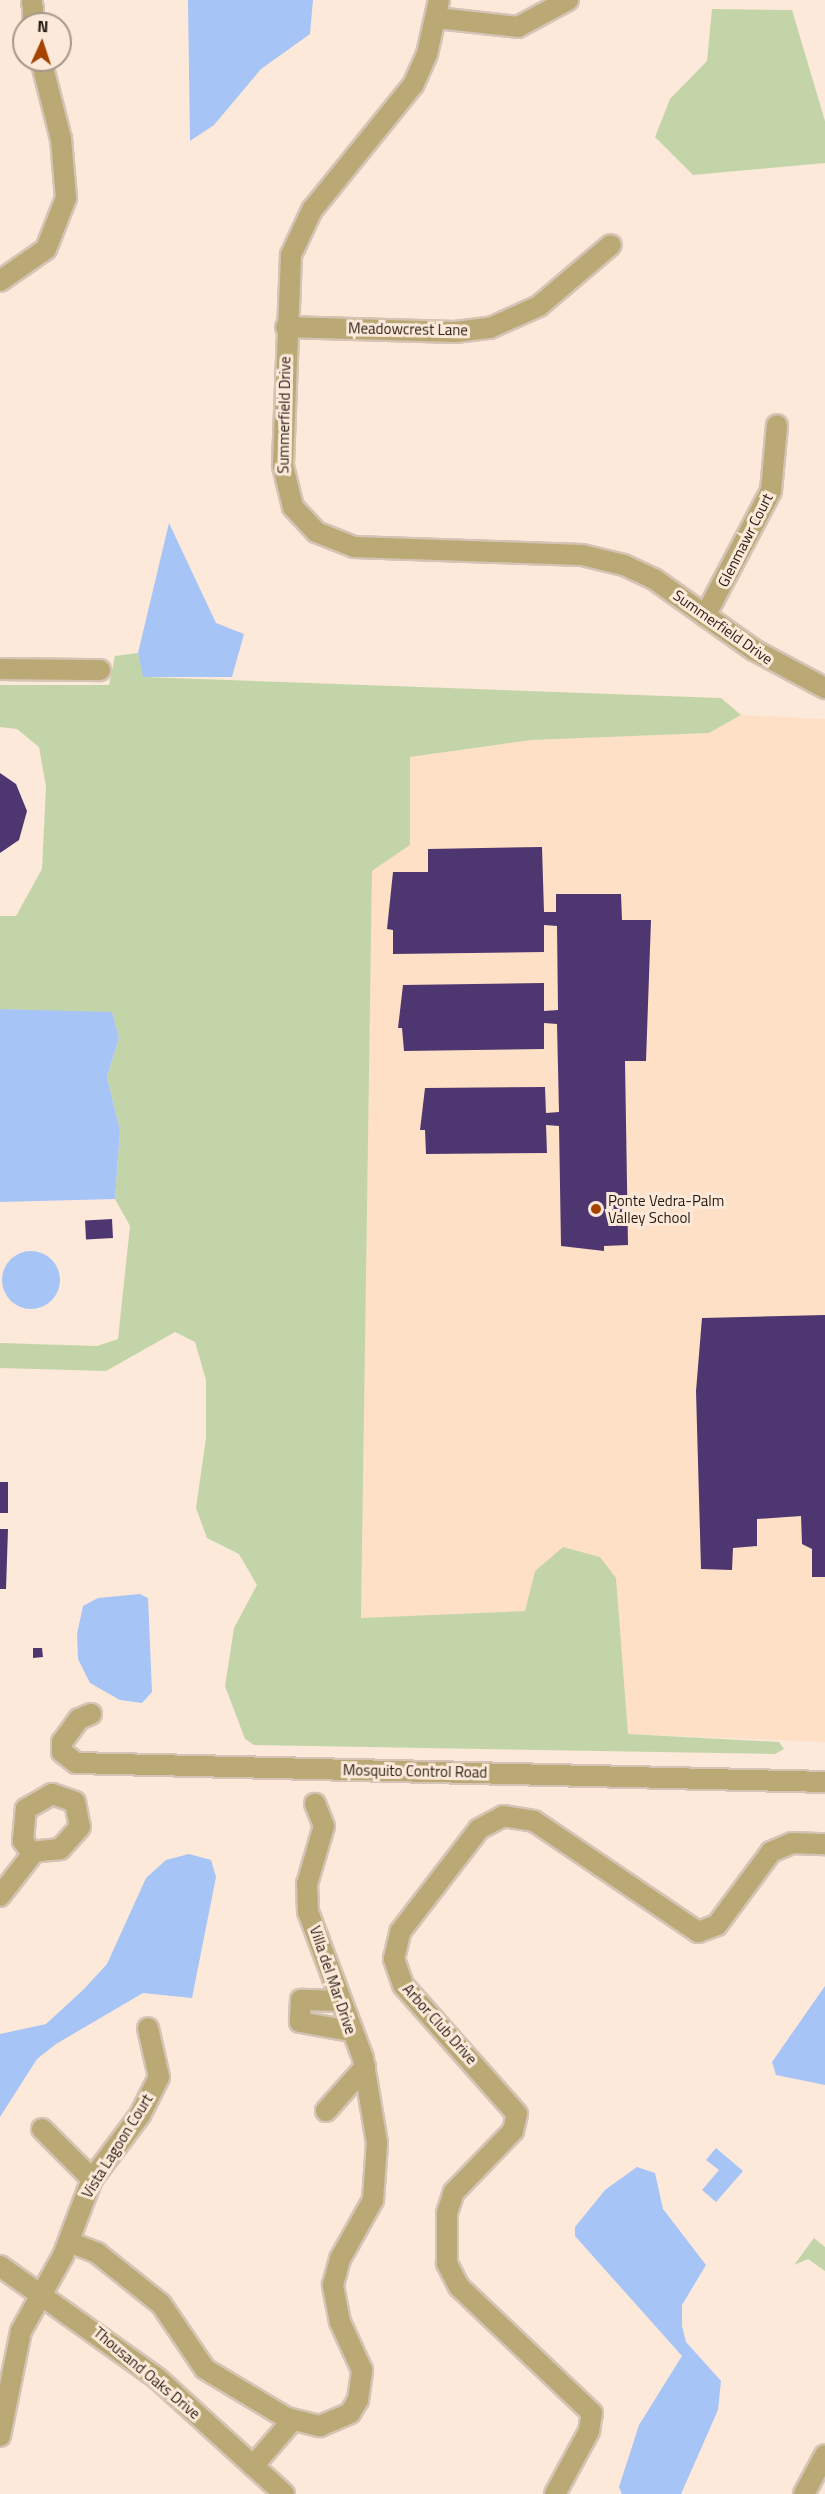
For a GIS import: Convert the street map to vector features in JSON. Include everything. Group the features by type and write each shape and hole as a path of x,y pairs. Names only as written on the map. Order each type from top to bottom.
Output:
{"street":[{"path":"438,9 518,27 568,0"},
{"name":"Summerfield Drive","path":"438,9 413,86 312,210 297,238 287,278 286,327 284,480 293,507 316,532 354,547 603,558 654,579 784,669 825,688"},
{"path":"0,281 46,249 66,198 61,139 44,72"},
{"name":"Meadowcrest Lane","path":"286,327 455,332 490,328 539,306 611,245"},
{"name":"Glenmawr Court","path":"705,616 771,491 777,425"},
{"path":"0,669 100,670"},
{"name":"Mosquito Control Road","path":"91,1714 79,1719 62,1742 62,1752 76,1763 825,1782"},
{"name":"Villa del Mar Drive","path":"292,2421 320,2426 339,2420 350,2413 362,2385 358,2355 340,2322 333,2285 339,2259 373,2199 377,2143 365,2067 339,2001 306,1898 324,1826 315,1804"},
{"name":"Arbor Club Drive","path":"555,2494 589,2432 592,2413 459,2287 447,2263 447,2213 454,2192 513,2131 517,2114 403,1985 394,1959 400,1932 478,1829 503,1816 534,1821 698,1932 717,1925 771,1852 792,1843 825,1844"},
{"path":"0,1896 34,1852"},
{"path":"339,2001 301,2000 300,2022 350,2031"},
{"name":"Vista Lagoon Court","path":"0,2436 14,2351 69,2242 92,2179 140,2115 159,2077 148,2028"},
{"path":"326,2111 365,2067"},
{"path":"42,2129 92,2179"},
{"path":"69,2242 97,2253 161,2304 205,2369 292,2421 253,2466"},
{"name":"Thousand Oaks Drive","path":"0,2266 43,2293 156,2378 284,2494"},
{"path":"804,2494 825,2455"}],"shaded area":[{"name":"Ponte Vedra-Palm Valley School","path":"741,715 825,719 825,1742 628,1734 616,1578 535,1571 525,1611 361,1619 372,871 410,845 410,757 532,740 709,733"}],"green space":[{"path":"712,9 792,10 825,121 825,163 693,175 655,137 670,99 707,61"},
{"path":"138,653 144,677 721,698 741,715 709,733 532,740 410,757 410,845 372,871 361,1618 525,1611 535,1571 563,1547 600,1557 616,1578 628,1734 779,1742 784,1749 775,1754 254,1745 245,1739 225,1686 234,1628 257,1585 239,1554 207,1538 196,1508 206,1438 206,1380 195,1342 175,1332 106,1371 0,1368 0,1343 97,1346 118,1339 130,1226 115,1199 120,1130 107,1077 119,1038 112,1013 0,1009 0,916 16,916 42,869 46,787 39,747 17,729 0,727 0,685 109,685 115,656"},
{"path":"814,2238 825,2247 825,2271 808,2259 794,2265"}],"water":[{"path":"188,0 313,0 310,34 261,69 214,125 190,141"},
{"path":"169,523 216,623 244,634 232,677 143,677 138,653"},
{"path":"0,1009 112,1012 119,1038 107,1077 120,1130 115,1199 0,1202"},
{"path":"31,1251 47,1256 55,1264 60,1280 55,1296 47,1304 31,1309 15,1304 7,1296 2,1280 7,1264 15,1256"},
{"path":"140,1594 148,1598 152,1692 142,1703 120,1700 90,1683 78,1659 77,1634 83,1606 98,1598"},
{"path":"189,1854 211,1860 216,1877 192,1998 143,1993 56,2044 37,2059 0,2117 0,2034 46,2024 83,1990 107,1964 146,1878 166,1860"},
{"path":"825,1986 825,2085 776,2075 772,2062"},
{"path":"716,2148 743,2171 716,2202 702,2190 719,2170 706,2160"},
{"path":"637,2167 655,2173 663,2209 706,2265 682,2305 682,2326 686,2342 721,2381 718,2410 681,2494 622,2494 619,2487 639,2425 682,2356 575,2236 575,2227 605,2190"}],"building":[{"path":"0,773 16,784 27,811 19,840 0,853"},
{"path":"542,847 544,912 556,912 556,894 621,894 622,920 651,920 646,1061 625,1061 628,1245 604,1246 604,1251 561,1246 559,1126 546,1125 547,1153 426,1154 425,1130 420,1130 425,1088 545,1087 546,1113 559,1112 557,1024 544,1023 544,1049 404,1051 402,1028 398,1028 403,985 544,983 544,1011 558,1010 557,926 544,925 544,952 393,954 393,930 387,929 393,872 428,872 428,849"},
{"path":"112,1219 113,1238 86,1239 85,1220"},
{"path":"825,1315 825,1577 812,1577 812,1549 802,1544 801,1516 757,1519 757,1546 733,1548 732,1570 701,1569 696,1391 702,1318"},
{"path":"0,1482 8,1482 8,1513 0,1513"},
{"path":"0,1529 8,1529 6,1589 0,1589"},
{"path":"33,1648 42,1648 43,1657 33,1658"}],"place":[{"name":"Ponte Vedra-Palm Valley School","path":"596,1209"}]}
